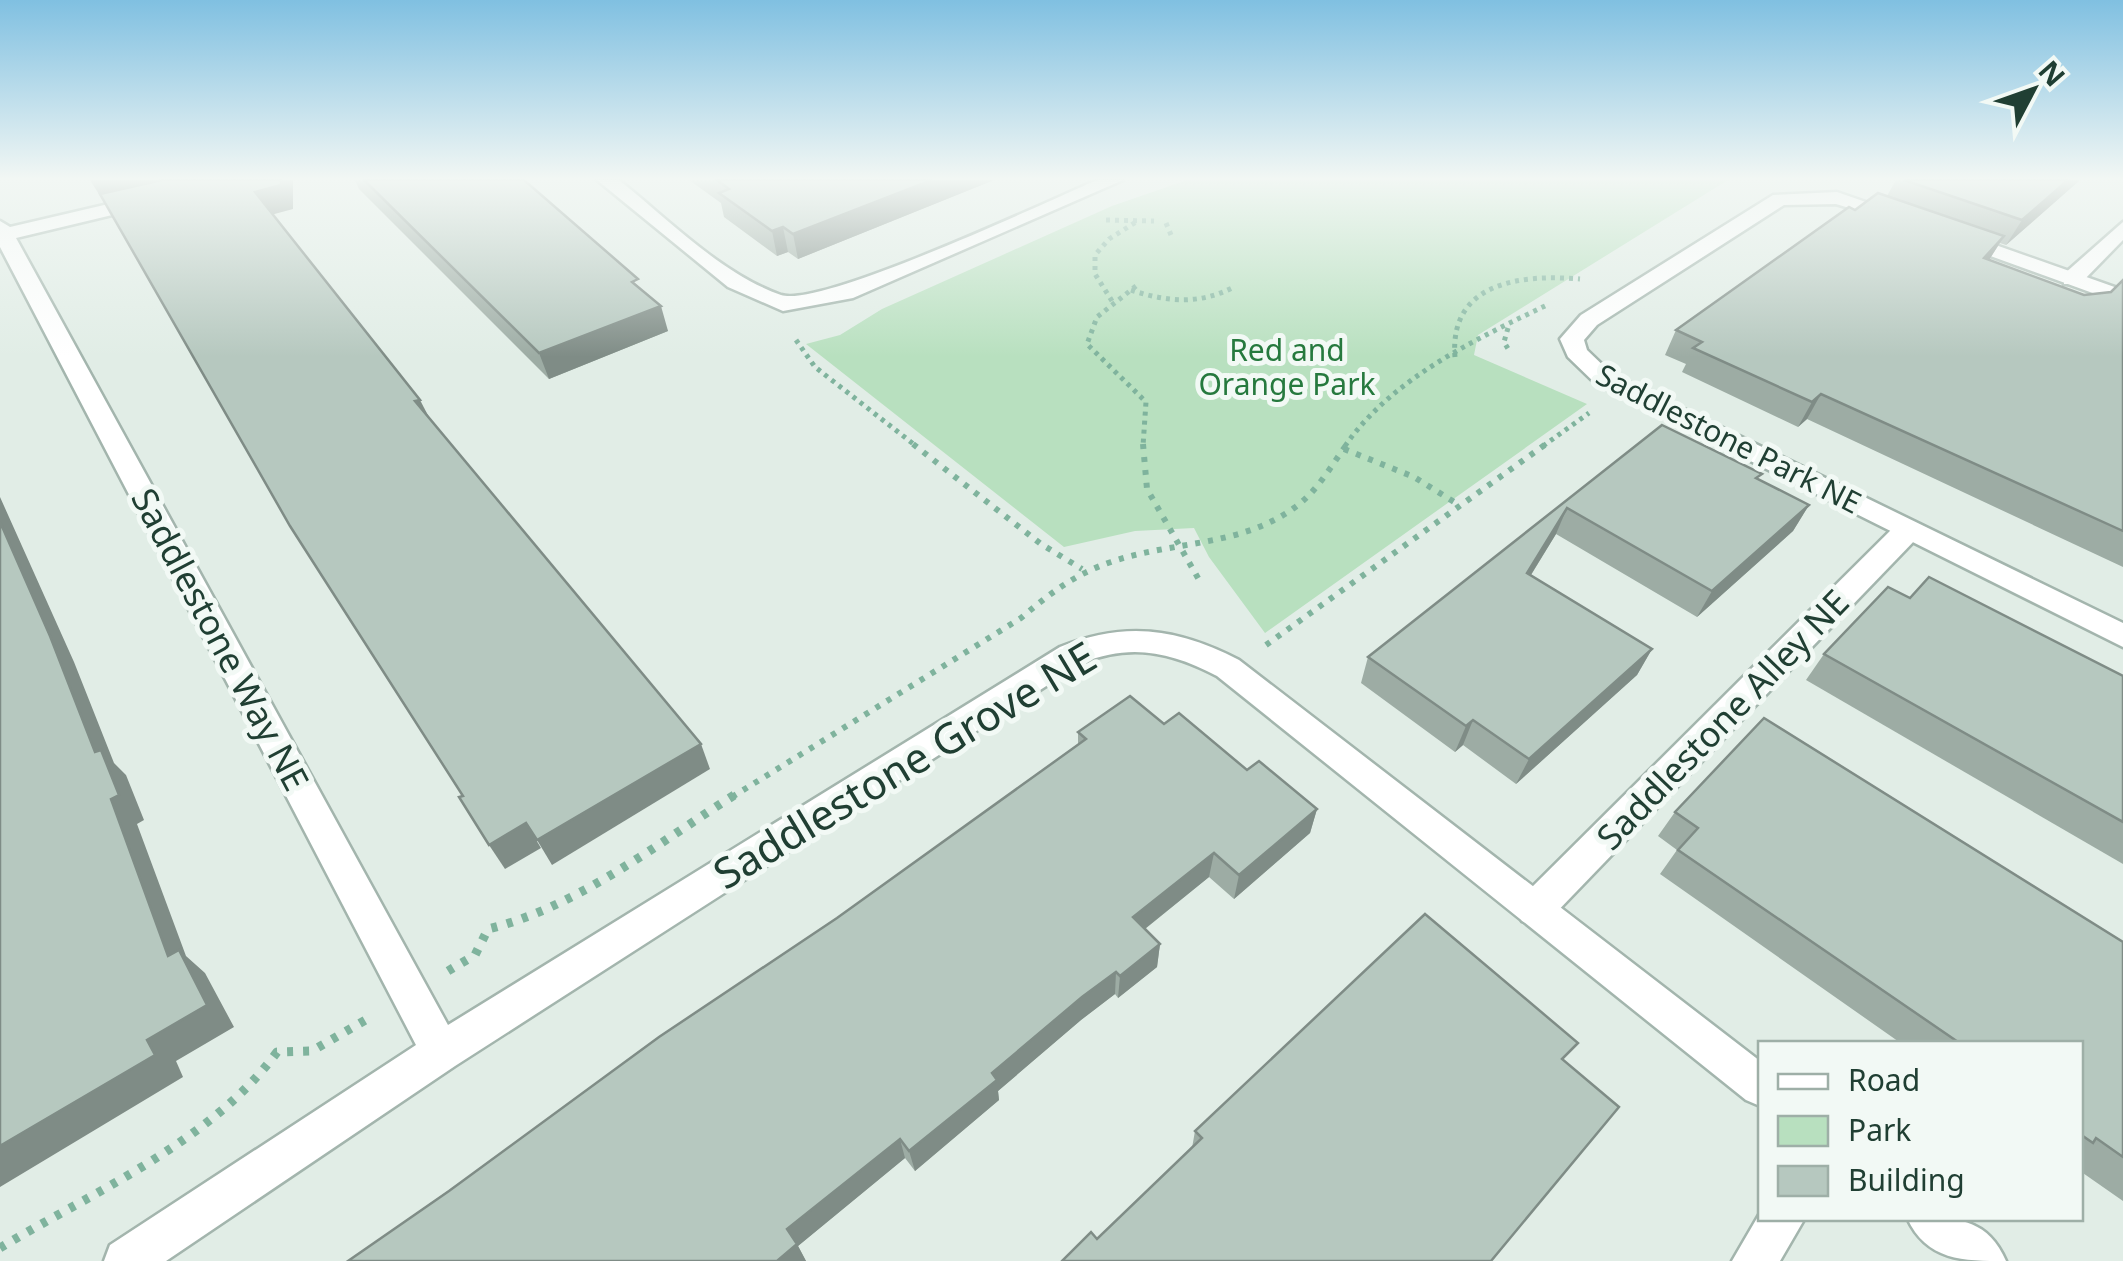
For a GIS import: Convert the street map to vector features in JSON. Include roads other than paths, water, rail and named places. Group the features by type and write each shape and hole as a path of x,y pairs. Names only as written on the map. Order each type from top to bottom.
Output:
{"street":[{"name":"Saddlestone Way NE","path":"5,239 441,1052"},
{"path":"681,239 736,282 783,304 845,292 973,239"},
{"name":"Saddlestone Park NE","path":"1717,239 1601,312 1572,339 1576,352 1604,379 2123,636"},
{"name":"Saddlestone Park NE","path":"1960,239 2123,297"},
{"path":"2072,279 2112,239"},
{"name":"Saddlestone Alley NE","path":"1535,909 1908,530"},
{"name":"Saddlestone Grove NE","path":"126,1261 441,1052 1071,654 1124,637 1180,644 1228,668 1758,1084"},
{"path":"1754,1261 1782,1221"},
{"path":"1933,1221 1983,1261"}],"park label":[{"name":"Red and Orange Park","path":"1287,366"}]}
